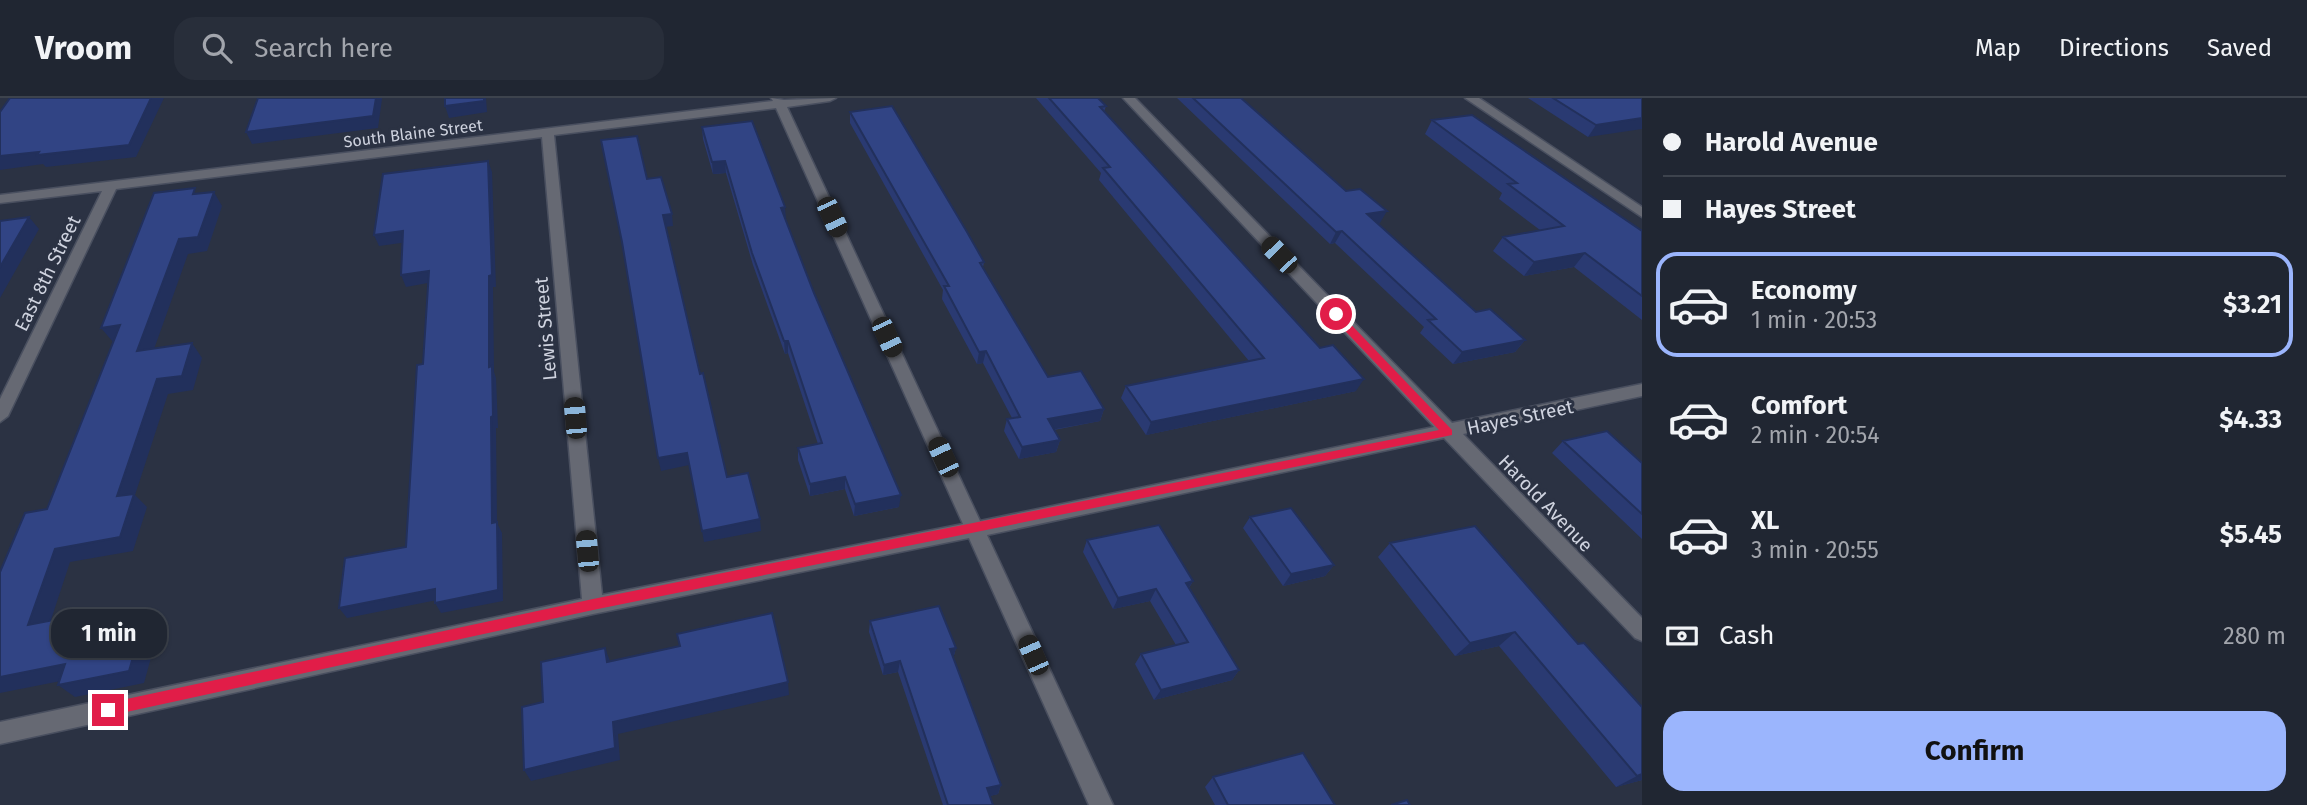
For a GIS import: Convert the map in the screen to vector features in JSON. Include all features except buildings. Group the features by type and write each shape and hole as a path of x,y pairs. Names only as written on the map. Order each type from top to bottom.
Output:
{"street":[{"name":"South Blaine Street","path":"0,199 548,133 778,101 830,98"},
{"name":"Harold Avenue","path":"1129,98 1642,632"},
{"path":"1471,98 1642,213"},
{"path":"778,101 1101,805"},
{"name":"Lewis Street","path":"548,133 593,605"},
{"name":"East 8th Street","path":"0,416 111,185"},
{"name":"Hayes Street","path":"0,733 593,605 976,529 1642,390"}],"route":[{"path":"108,710 593,605 1448,432 1336,314"}]}
